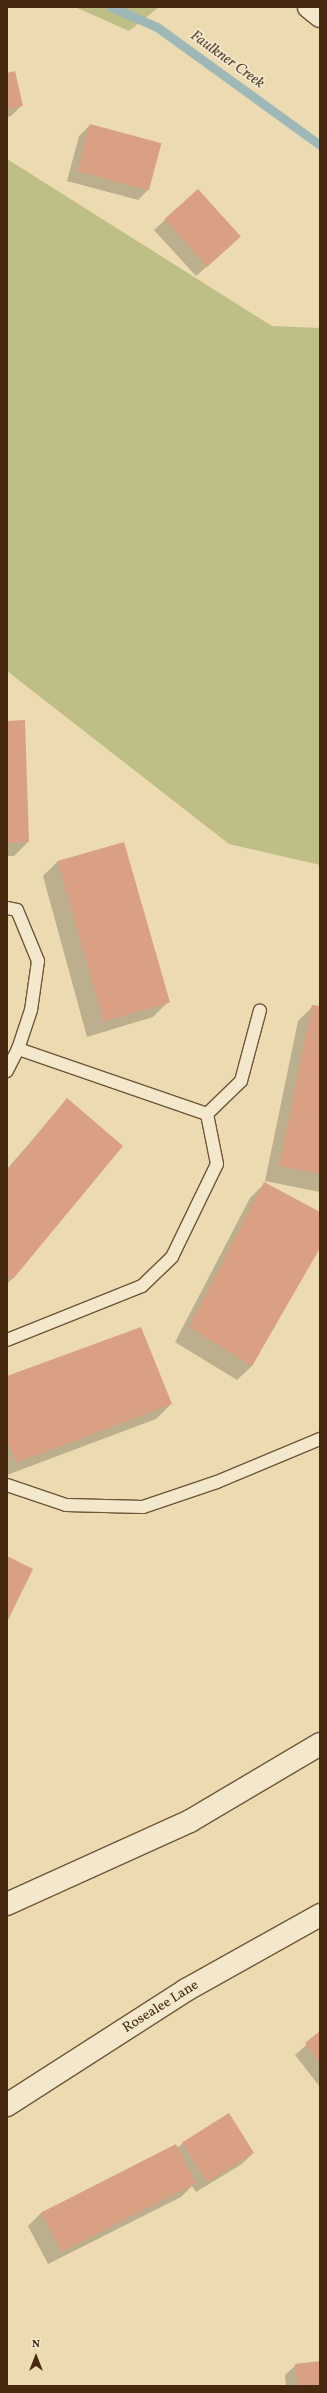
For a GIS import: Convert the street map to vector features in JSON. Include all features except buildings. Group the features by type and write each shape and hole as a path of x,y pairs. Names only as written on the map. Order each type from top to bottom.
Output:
{"street":[{"path":"309,7 320,16"},
{"path":"7,1904 190,1821 320,1744"},
{"name":"Rosealee Lane","path":"7,2105 186,1990 320,1916"}],"lane":[{"path":"7,908 17,910 38,962 31,1010 18,1049 7,1071"},
{"path":"208,1114 241,1081 260,1010"},
{"path":"18,1049 208,1114"},
{"path":"7,1340 142,1286 172,1257 217,1164 208,1114"},
{"path":"7,1485 66,1505 144,1507 217,1482 320,1439"}],"green space":[{"path":"75,7 159,7 129,31"},
{"path":"7,159 272,326 320,328 320,865 229,844 7,671"}],"waterway":[{"name":"Faulkner Creek","path":"111,7 157,27 320,145"}]}
